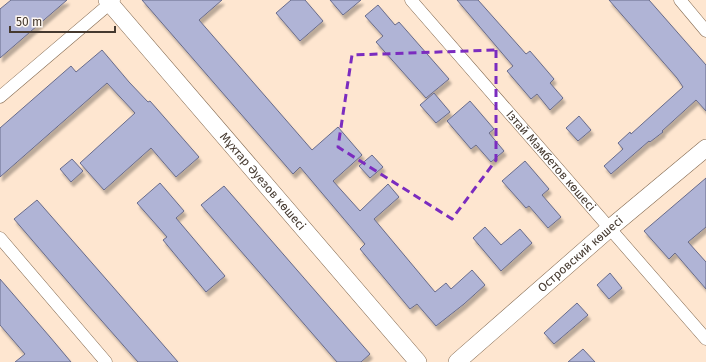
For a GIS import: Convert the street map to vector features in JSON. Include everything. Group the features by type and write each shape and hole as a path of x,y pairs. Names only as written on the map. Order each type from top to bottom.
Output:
{"street":[{"name":"Ізтай Мәмбетов көшесі","path":"411,0 706,339"},
{"path":"680,0 706,31"},
{"path":"0,97 110,1"},
{"name":"Мұхтар Әуезов көшесі","path":"110,1 418,362"},
{"name":"Островский көшесі","path":"457,362 610,228 706,148"},
{"path":"0,238 106,362"}],"highlighted area":[{"path":"496,50 496,160 452,219 338,147 352,55"}],"building":[{"path":"11,0 67,0 0,58 0,9"},
{"path":"142,0 222,0 199,20 312,150 338,127 362,155 333,181 360,211 388,184 399,197 374,219 435,292 446,283 451,289 472,270 485,285 436,326 417,304 410,309 360,249 365,244 300,167 293,174"},
{"path":"291,0 305,0 323,21 300,41 276,13"},
{"path":"330,0 361,0 343,15"},
{"path":"457,0 478,0 526,54 530,51 554,79 550,83 563,98 550,110 537,94 531,99 507,71 513,66"},
{"path":"609,0 649,0 706,65 706,111 696,100 662,131 663,132 650,142 649,141 611,174 604,166 623,149 618,143 630,132 631,134 683,87 677,78"},
{"path":"378,5 395,25 399,22 449,79 426,98 376,42 383,36 365,16"},
{"path":"102,50 129,82 148,102 150,101 199,157 176,177 151,148 104,190 80,163 135,113 107,83 0,177 0,128 71,66 76,72"},
{"path":"434,93 450,112 436,123 420,105"},
{"path":"470,101 494,129 489,133 504,151 491,162 476,145 471,149 447,121"},
{"path":"579,116 591,130 578,141 566,128"},
{"path":"372,155 383,167 370,178 359,166"},
{"path":"72,159 83,171 71,182 60,169"},
{"path":"525,161 549,189 542,195 561,217 548,228 529,206 526,208 502,181"},
{"path":"706,178 706,227 688,242 706,262 706,289 675,253 669,259 644,231"},
{"path":"160,183 184,211 176,218 225,276 206,292 163,240 167,237 137,203"},
{"path":"224,186 370,354 361,362 337,362 201,205"},
{"path":"37,200 178,362 138,362 87,304 14,219"},
{"path":"485,227 501,245 520,229 532,243 501,271 473,238"},
{"path":"610,273 622,288 609,299 597,285"},
{"path":"0,279 71,362 15,362 25,354 0,325"},
{"path":"577,303 588,315 554,344 544,333"},
{"path":"583,349 595,362 568,362"}]}
